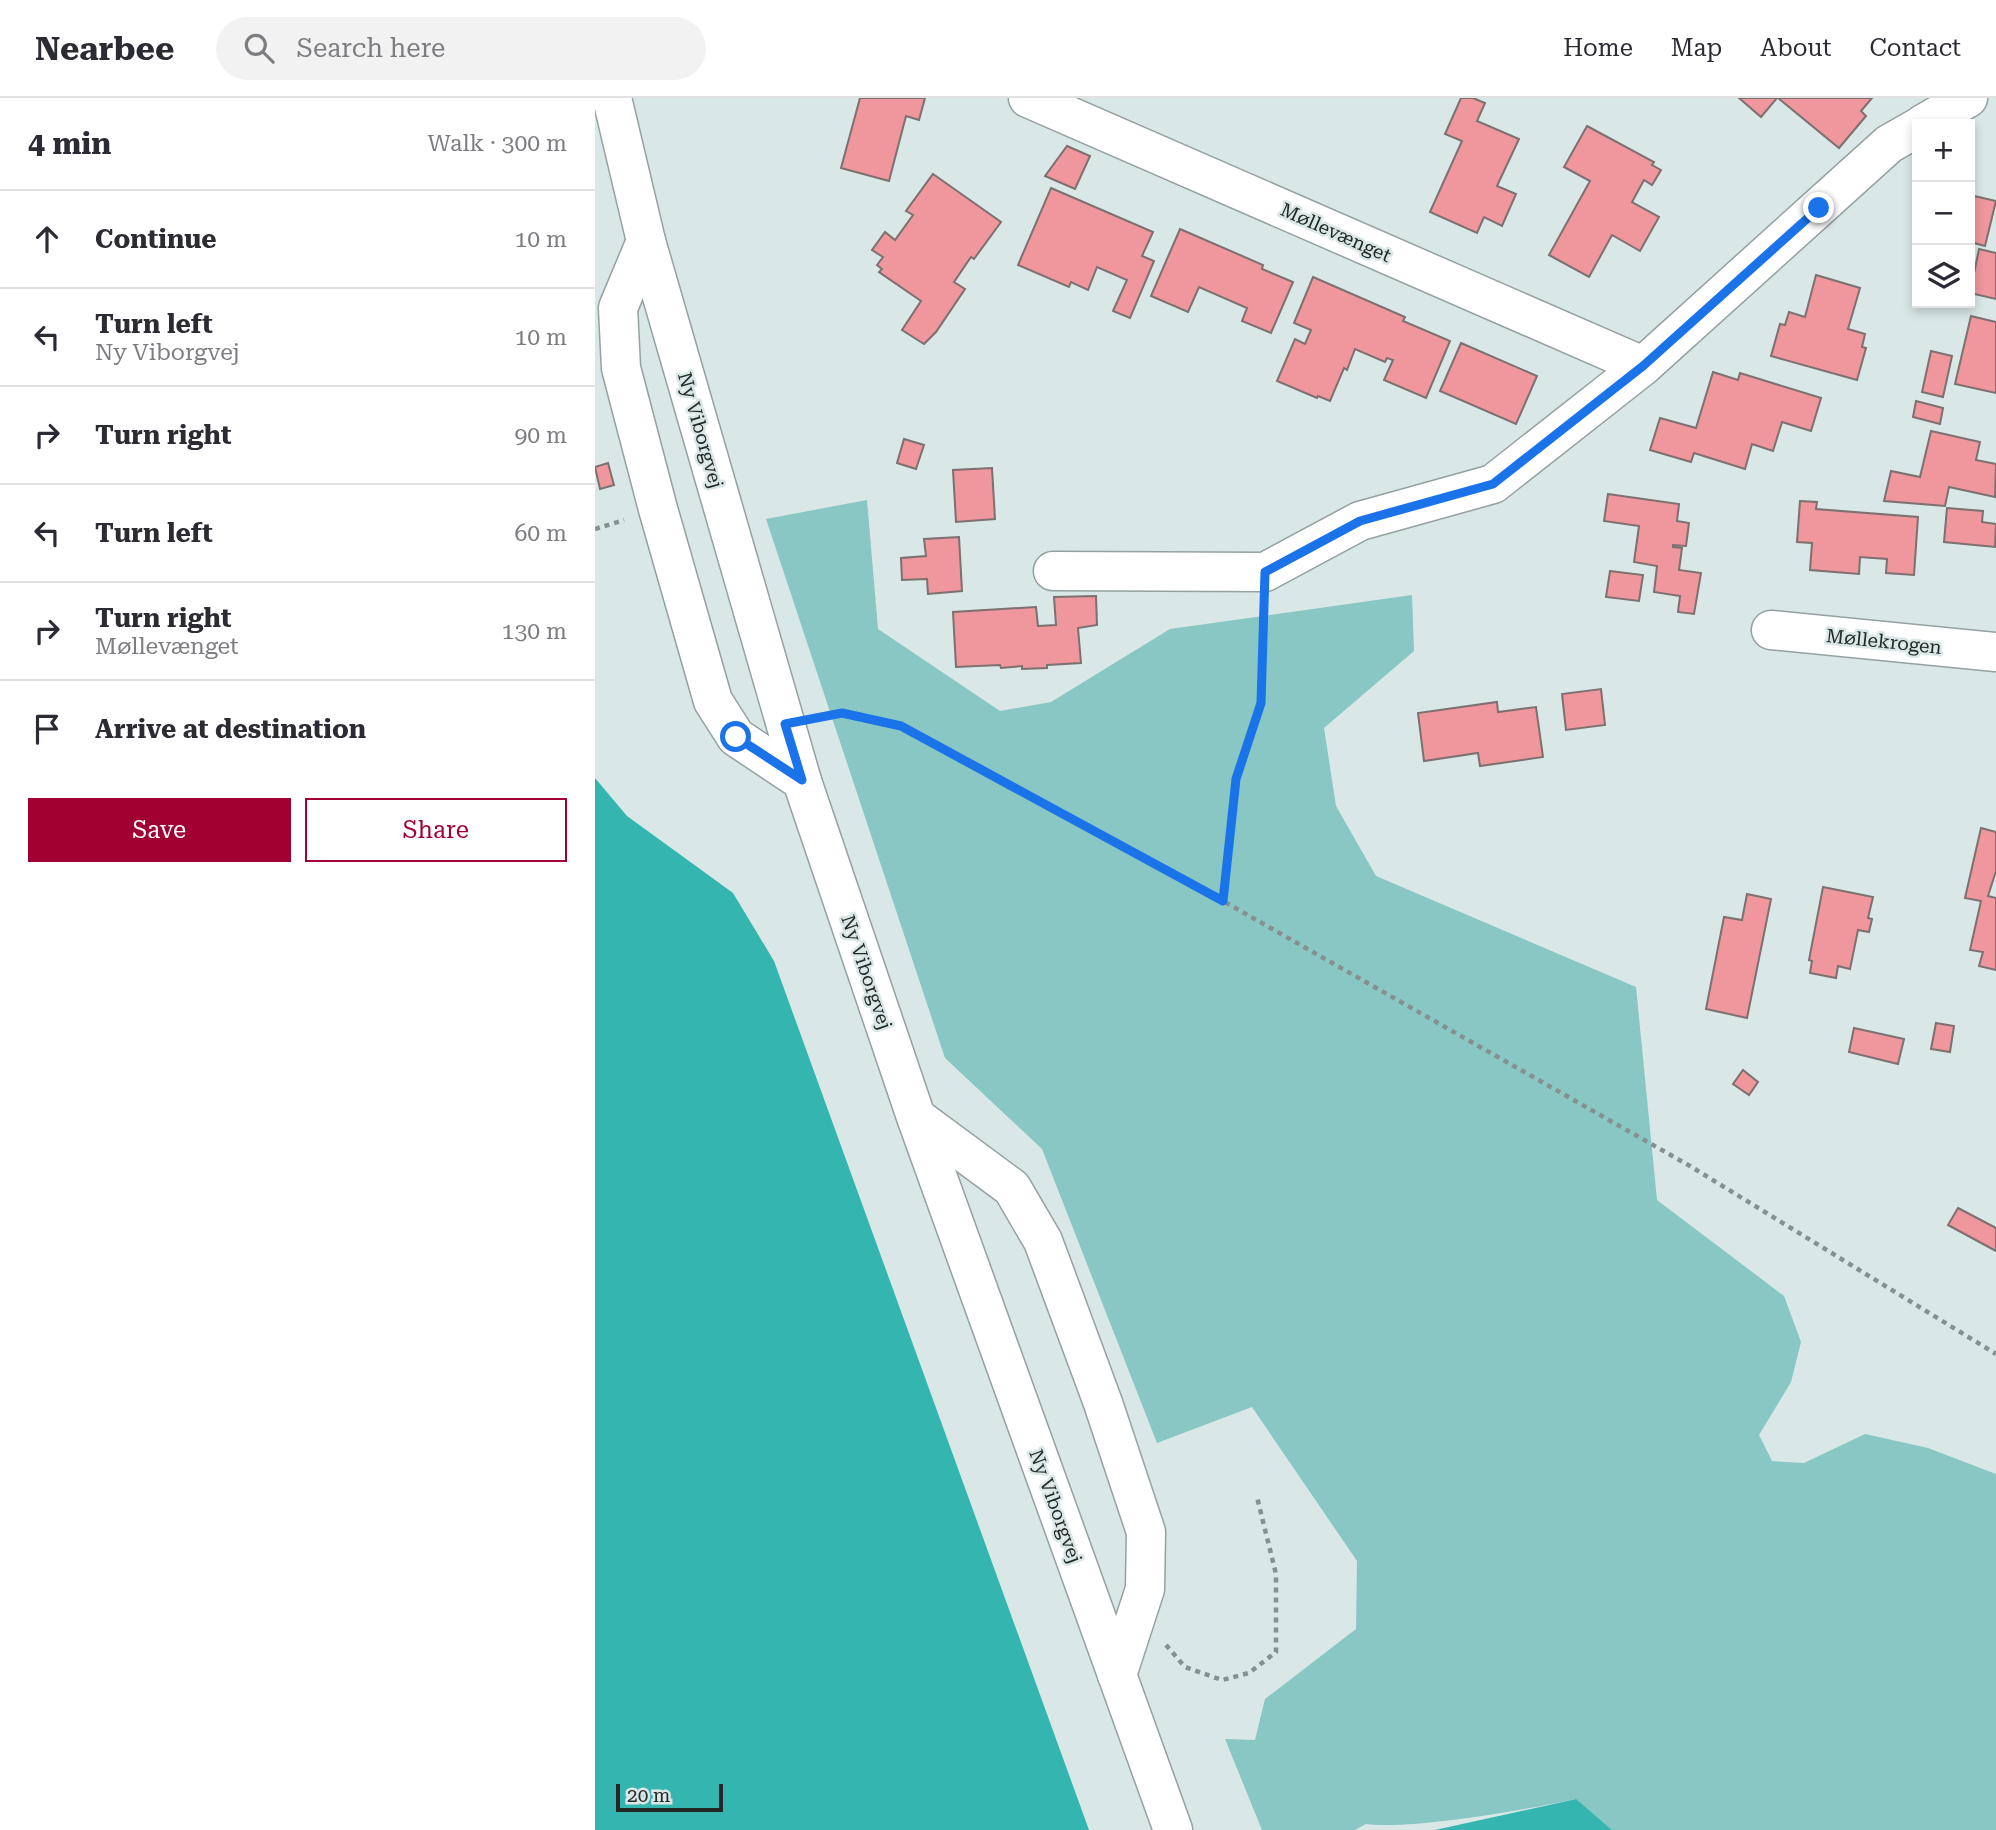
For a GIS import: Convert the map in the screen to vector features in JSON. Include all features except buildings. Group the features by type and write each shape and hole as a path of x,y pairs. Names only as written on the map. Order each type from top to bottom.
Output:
{"street":[{"name":"Ny Viborgvej","path":"612,98 646,241 802,780 916,1117 1173,1830"},
{"name":"Møllevænget","path":"1028,98 1643,366"},
{"path":"1932,119 1968,98"},
{"path":"1053,571 1265,572 1360,521 1493,484 1643,366 1889,144 1912,131"},
{"path":"646,241 618,308 621,368 713,701 736,737 802,780"},
{"name":"Møllekrogen","path":"1771,630 1996,652"},
{"path":"916,1117 1012,1188 1043,1241 1103,1402 1146,1532 1145,1589 1117,1675"}],"path":[{"path":"1223,901 1236,779 1261,703 1265,572"},
{"path":"785,724 842,713 901,726 1223,901 1690,1166 1996,1354"},
{"path":"1137,1614 1185,1667 1221,1680 1249,1673 1276,1652 1276,1574 1257,1497"}],"shaded area":[{"path":"867,500 878,629 1000,711 1051,702 1170,629 1412,595 1414,651 1324,728 1336,806 1376,876 1636,987 1657,1200 1784,1296 1801,1342 1791,1382 1759,1435 1772,1461 1804,1463 1865,1434 1928,1448 1996,1474 1996,1830 1612,1830 1575,1799 1439,1822 1366,1824 1355,1830 1262,1830 1225,1739 1255,1740 1265,1699 1356,1629 1357,1561 1252,1407 1157,1443 1042,1149 945,1058 766,519"}],"water":[{"path":"595,778 627,816 733,893 774,961 1089,1830 595,1830"},
{"path":"1576,1799 1612,1830 1435,1830"}],"route":[{"path":"736,737 802,780 785,724 842,713 901,726 1223,901 1236,779 1261,703 1265,572 1360,521 1493,484 1643,366 1819,208"}]}
